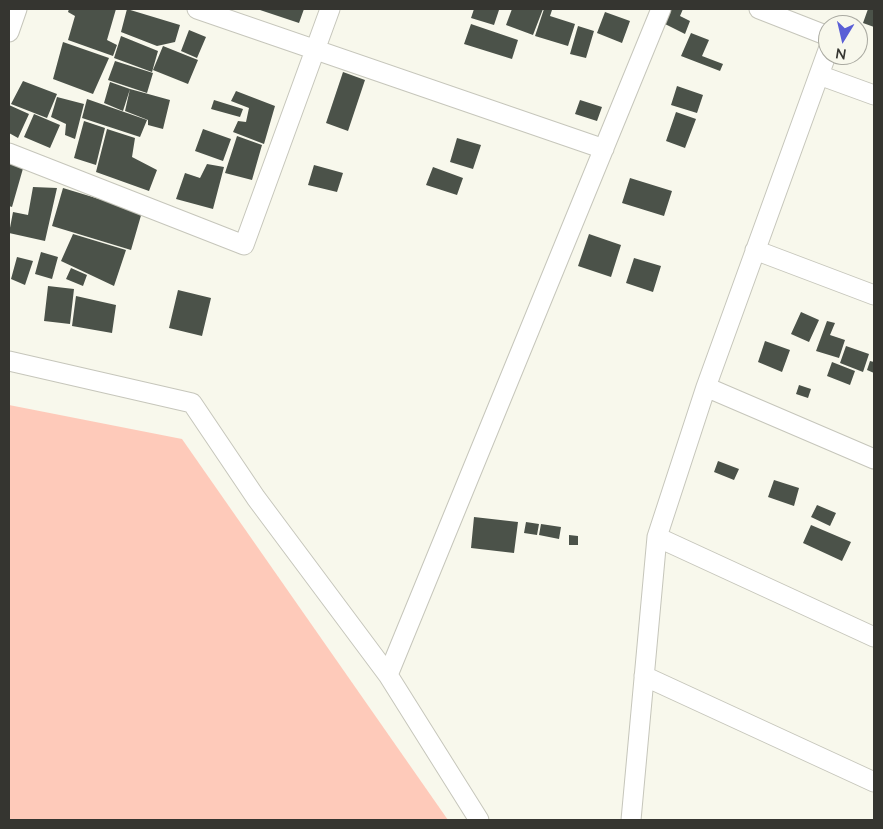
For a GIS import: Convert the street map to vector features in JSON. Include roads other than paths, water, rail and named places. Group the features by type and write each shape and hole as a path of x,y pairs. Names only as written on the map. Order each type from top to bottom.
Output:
{"street":[{"path":"9,32 17,9"},
{"path":"197,9 604,149"},
{"path":"9,153 244,245 330,9"},
{"path":"388,675 661,9"},
{"path":"759,9 818,32"},
{"path":"636,818 644,676 657,537 706,387 823,65"},
{"path":"819,75 874,95"},
{"path":"755,250 874,295"},
{"path":"9,361 192,403 256,498 388,675 479,820"},
{"path":"706,387 874,459"},
{"path":"657,537 874,637"},
{"path":"644,676 874,782"}]}
